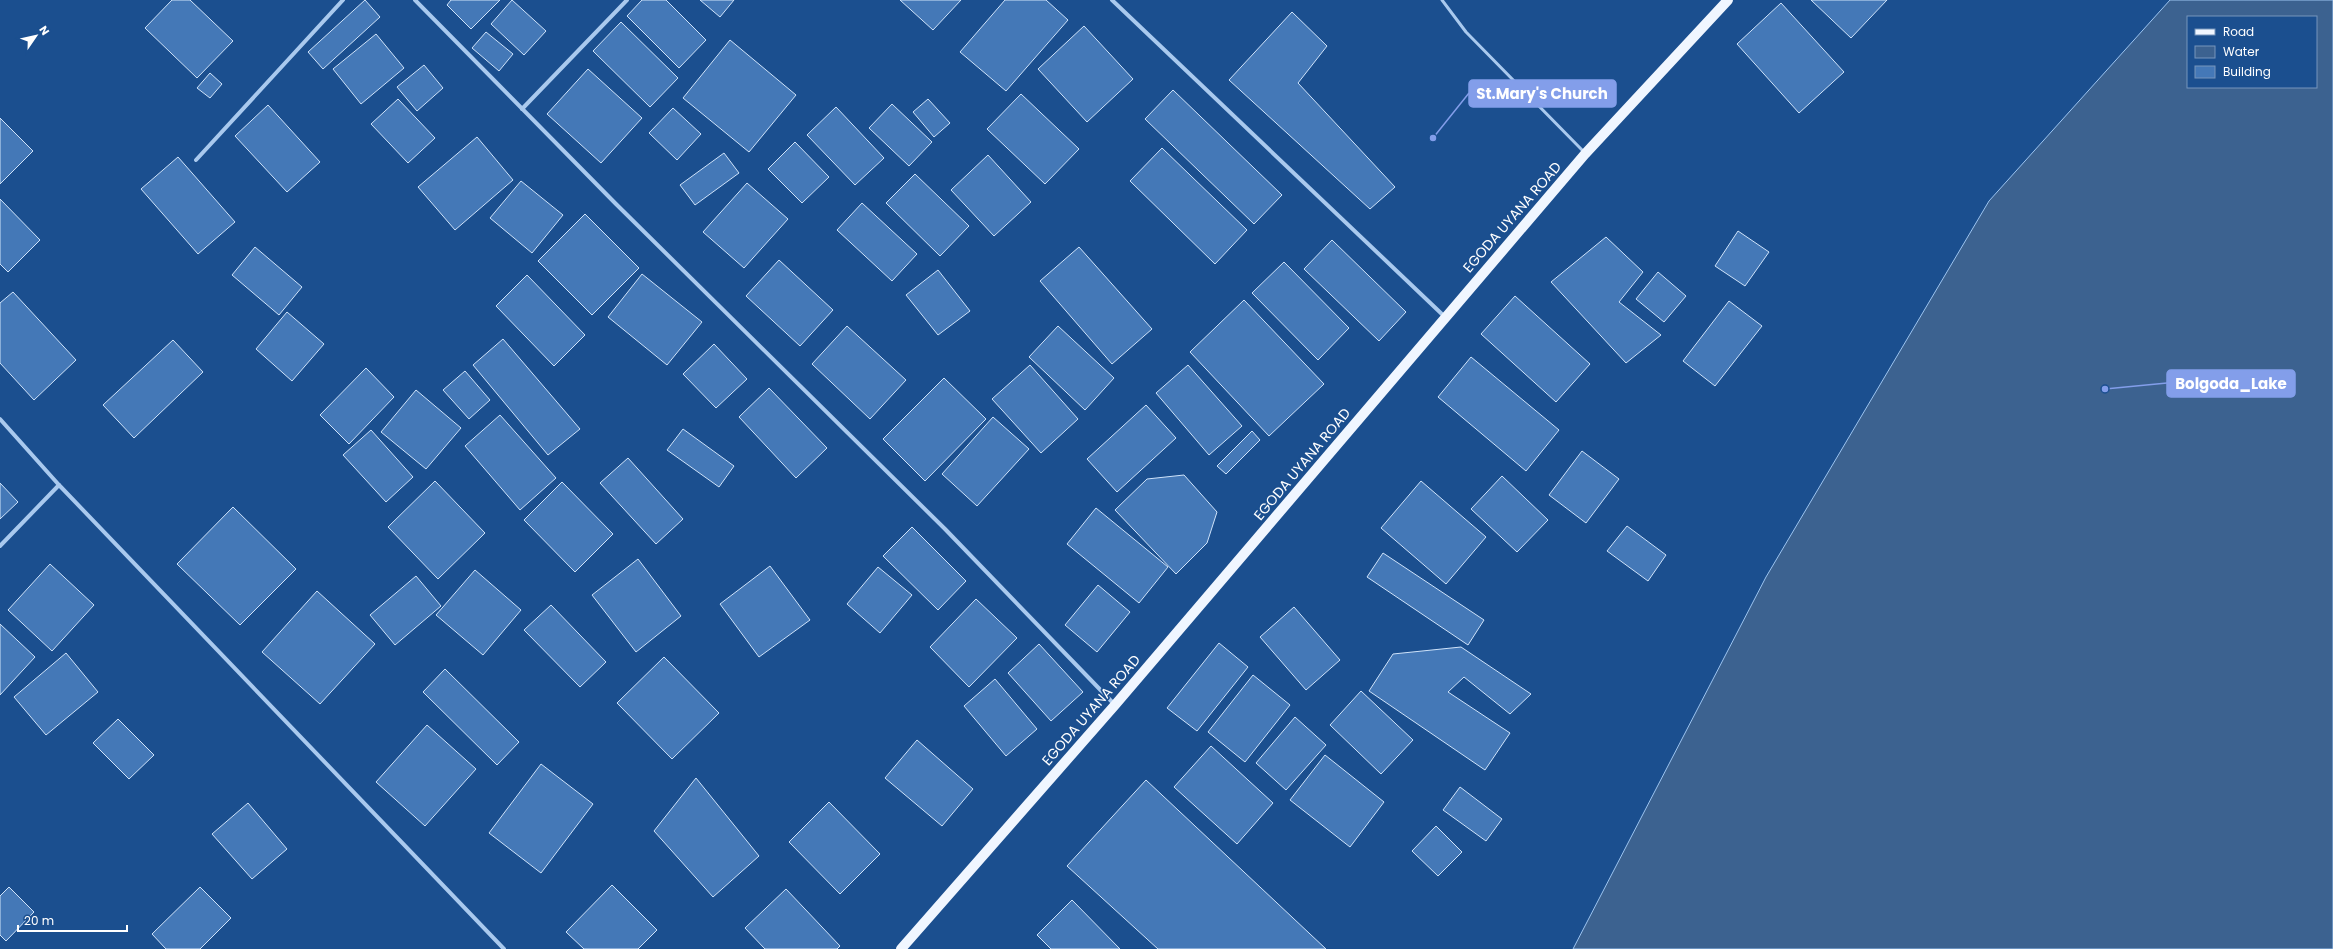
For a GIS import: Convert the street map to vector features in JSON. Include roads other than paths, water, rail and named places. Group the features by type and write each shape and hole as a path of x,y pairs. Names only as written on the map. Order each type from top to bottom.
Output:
{"main road":[{"name":"EGODA UYANA ROAD","path":"901,949 1114,704 1585,154 1728,0"}],"street":[{"path":"196,160 343,0"},
{"path":"415,0 522,109 945,529 1114,704"},
{"path":"522,109 627,0"},
{"path":"1112,0 1445,317"},
{"path":"0,419 59,485 504,949"},
{"path":"0,546 59,485"}],"lane":[{"path":"1442,0 1466,32 1585,154"}],"water":[{"path":"2170,0 2333,0 2333,949 1573,949 1766,577 1989,201"}],"place":[{"name":"St.Mary's Church","path":"1433,138"},
{"name":"Bolgoda_Lake","path":"2105,389"}]}
